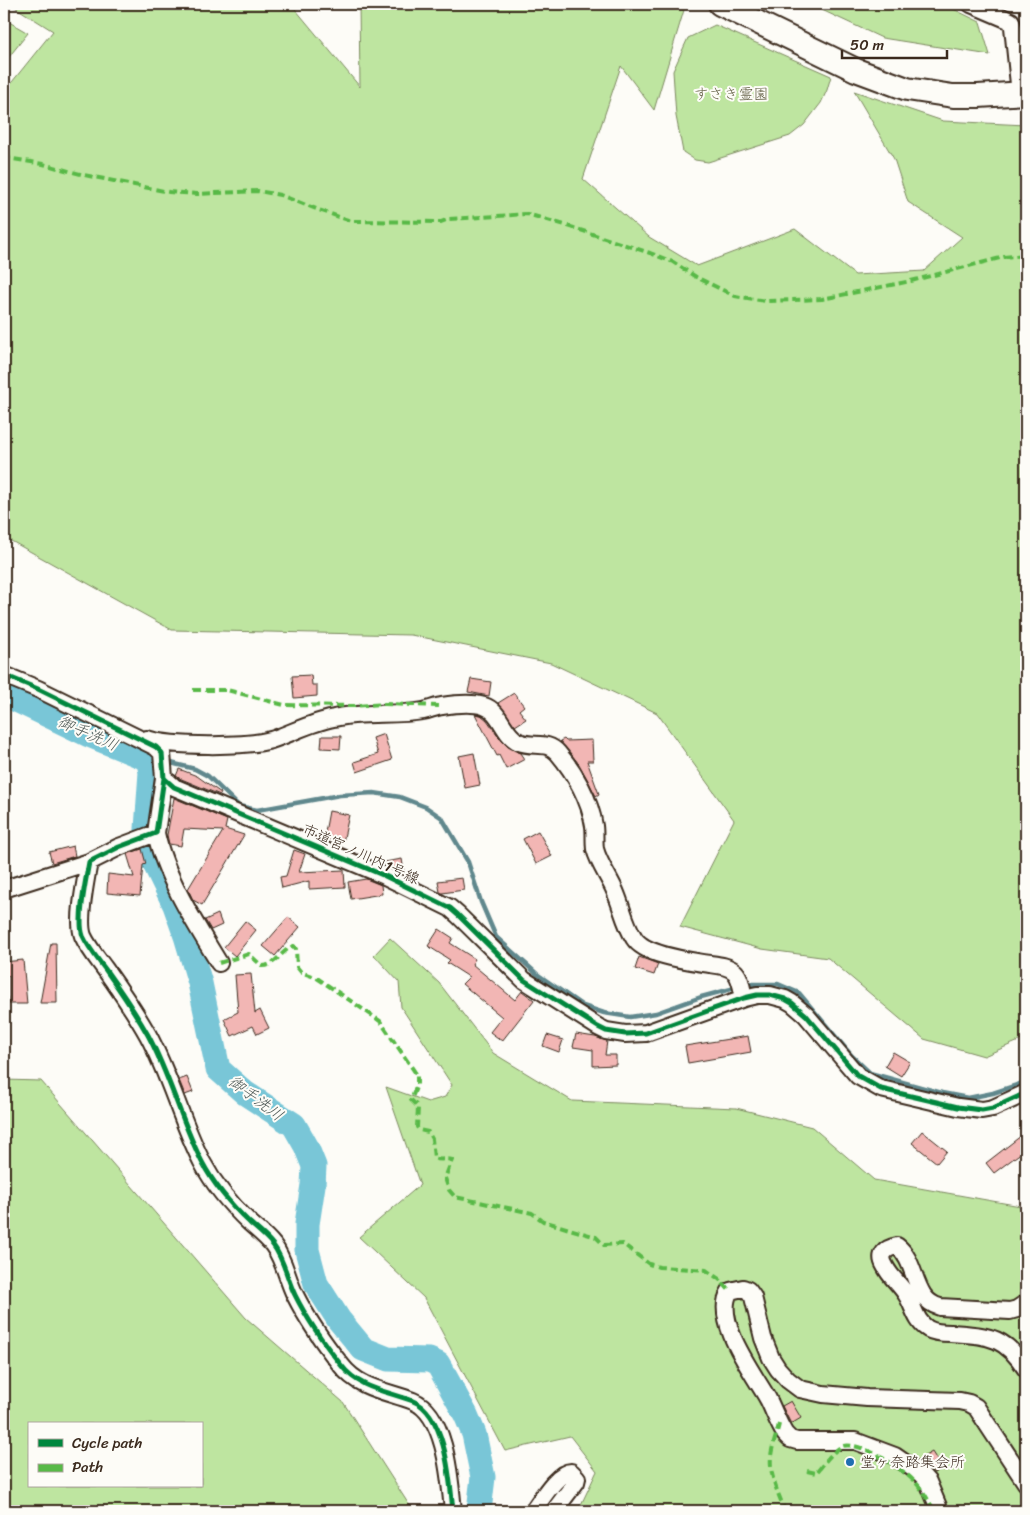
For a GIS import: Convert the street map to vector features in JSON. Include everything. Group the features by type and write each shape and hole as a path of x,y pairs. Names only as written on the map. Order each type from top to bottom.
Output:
{"main road":[{"path":"720,4 856,70 907,89 953,96 1023,93"}],"street":[{"path":"972,4 1011,21 1023,93"},
{"name":"市道宮ノ川内1号線","path":"4,675 38,689 156,747 160,751 164,769 174,787 386,876 450,908 524,980 606,1031 624,1034 646,1033 742,991 757,995 770,995 792,1003 806,1015 858,1076 881,1089 958,1107 982,1110 1001,1105 1026,1093"},
{"path":"124,732 163,743 248,744 272,739 335,717 424,711 442,706 464,704 485,706 491,709 513,738 526,744 553,747 572,771 589,809 594,826 595,847 598,858 614,889 634,939 640,945 668,956 734,970 742,991"},
{"path":"164,769 151,836 188,911 219,964"},
{"path":"4,889 89,862 119,847 151,836"},
{"path":"89,862 82,914 83,935 142,1025 161,1060 189,1134 202,1162 229,1201 273,1244 296,1296 343,1368 356,1380 386,1393 414,1401 423,1406 429,1414 443,1446 454,1511"},
{"path":"1026,1303 1017,1310 1010,1311 932,1305 921,1292 908,1257 903,1250 897,1246 889,1247 882,1257 884,1264 905,1292 920,1322 929,1329 939,1332 984,1335 1000,1341 1010,1348 1026,1369"},
{"path":"940,1511 928,1482 916,1470 895,1456 856,1441 797,1441 790,1439 785,1434 732,1334 725,1304 730,1291 743,1288 748,1290 753,1297 763,1338 771,1358 788,1380 800,1389 823,1394 867,1398 960,1401 970,1403 976,1407 1026,1482"},
{"path":"533,1511 558,1478 563,1473 571,1472 576,1478 576,1482 554,1511"}],"green space":[{"path":"10,4 291,4 360,87 359,4 664,4 684,10 654,110 621,66 583,179 649,237 697,266 795,229 855,275 924,271 962,237 908,202 894,159 854,91 943,121 1026,125 1026,1038 984,1056 924,1039 828,958 762,949 680,927 734,820 657,713 551,663 411,635 172,630 4,537 4,92 53,31"},
{"path":"809,4 943,4 980,22 990,55 882,38"},
{"path":"4,19 28,33 4,63"},
{"name":"すさき霊園","path":"715,25 831,76 821,103 804,125 790,136 708,162 695,160 683,152 676,116 673,71 688,38"},
{"path":"390,938 439,983 493,1053 572,1101 736,1108 812,1127 874,1180 1026,1207 1026,1511 578,1511 597,1471 570,1436 505,1451 424,1298 359,1237 420,1185 386,1087 428,1102 445,1097 452,1085 401,1007 399,982 374,955"},
{"path":"4,1080 41,1081 246,1318 343,1402 413,1511 4,1511"}],"building":[{"path":"311,675 312,685 317,685 317,696 294,698 292,676"},
{"path":"471,679 491,682 489,696 468,692"},
{"path":"514,693 524,706 519,710 526,719 515,726 498,703"},
{"path":"475,714 481,715 487,720 502,741 508,747 521,753 525,759 506,769"},
{"path":"384,734 392,760 357,772 354,762 378,754 373,738"},
{"path":"322,736 341,736 340,749 321,748"},
{"path":"564,739 566,741 592,740 593,761 587,761 599,794 596,796 579,764 560,741"},
{"path":"474,753 480,785 465,788 459,756"},
{"path":"179,769 197,776 221,793 220,795 179,778 176,776"},
{"path":"174,798 227,820 225,829 244,835 202,905 193,900 188,889 223,831 184,829 181,846 169,844 167,835"},
{"path":"329,811 349,815 343,842 324,838"},
{"path":"538,831 552,856 536,864 523,839"},
{"path":"73,846 75,856 52,863 49,852"},
{"path":"142,849 146,864 143,865 140,896 107,893 108,874 134,877 127,854"},
{"path":"294,850 305,854 299,872 344,870 345,887 309,889 309,881 282,888 280,877 286,876"},
{"path":"402,859 404,871 400,872 385,865 385,862"},
{"path":"462,878 464,890 440,892 438,881"},
{"path":"366,879 381,885 382,894 351,899 348,882"},
{"path":"218,914 222,925 211,930 205,920"},
{"path":"288,917 300,927 275,956 263,946"},
{"path":"245,921 256,930 235,956 224,947"},
{"path":"439,929 453,938 450,943 475,959 472,964 515,1000 522,991 534,1000 502,1041 490,1032 502,1017 462,984 469,977 447,963 450,960 428,946"},
{"path":"51,943 56,943 57,1003 40,1003"},
{"path":"639,957 658,964 654,975 635,969"},
{"path":"23,960 27,1004 9,1004 9,976 4,976 4,962"},
{"path":"251,974 255,1013 260,1010 269,1028 257,1034 253,1026 232,1036 224,1019 238,1012 235,975"},
{"path":"576,1034 607,1041 605,1055 616,1055 616,1065 593,1066 593,1050 573,1047"},
{"path":"547,1035 563,1040 559,1052 543,1046"},
{"path":"748,1036 751,1052 688,1063 685,1046"},
{"path":"893,1052 910,1062 901,1076 885,1066"},
{"path":"187,1077 193,1092 185,1095 179,1080"},
{"path":"922,1131 947,1151 937,1163 912,1143"},
{"path":"1026,1132 1026,1149 994,1173 986,1163"},
{"path":"791,1401 801,1418 791,1424 782,1406"},
{"path":"932,1452 942,1468 934,1473 923,1457"}],"waterway":[{"name":"御手洗川","path":"4,694 89,735 148,759 151,772 147,829 154,862 175,905 186,936 200,983 218,1069 245,1093 294,1125 306,1146 314,1166 307,1224 307,1250 316,1284 339,1320 363,1349 388,1359 429,1360 438,1364 466,1415 474,1434 483,1477 479,1511"},
{"path":"148,759 159,761"},
{"path":"167,762 195,769 208,776 239,806 257,810 340,795 374,793 400,797 426,807 442,818 468,862 481,902 496,937 537,974 583,1006 604,1013 630,1017 656,1013 701,997 750,984 778,984 799,993 852,1056 870,1073 942,1093 968,1098 993,1093 1026,1082"}],"marked path":[{"path":"4,161 7,158 43,164 84,175 169,192 197,194 258,191 280,195 351,221 441,222 449,219 527,214 673,262 696,277 735,296 766,301 822,299 911,281 1004,257 1026,255"},
{"path":"193,690 227,690 284,705 353,706 385,704 441,706"},
{"path":"219,963 249,954 262,966 267,965 294,946 296,949 297,967 301,972 317,978 380,1021 417,1075 417,1085 411,1100 418,1107 417,1127 419,1130 428,1132 432,1139 434,1158 452,1160 445,1178 449,1190 455,1197 532,1213 543,1221 596,1237 604,1245 623,1244 649,1264 659,1267 706,1270 719,1279 730,1291"},
{"path":"779,1424 772,1450 771,1466 774,1482 785,1511"},
{"path":"807,1471 816,1473 832,1454 843,1446 860,1448 881,1457 909,1477 918,1485 934,1511"}],"cycle path":[{"path":"4,675 38,689 156,747 162,753 164,778 174,787 385,876 450,908 524,980 606,1031 625,1034 646,1033 744,998 770,995 792,1003 806,1015 858,1076 881,1089 958,1107 982,1110 993,1108 1026,1093"},
{"path":"164,778 156,833 119,847 89,862 81,910 83,936 148,1035 163,1066 202,1162 217,1187 273,1245 283,1263 292,1289 300,1304 329,1349 348,1373 356,1379 374,1388 413,1401 424,1408 433,1419 448,1466 453,1511"}],"place":[{"name":"堂ヶ奈路集会所","path":"850,1462"}]}
